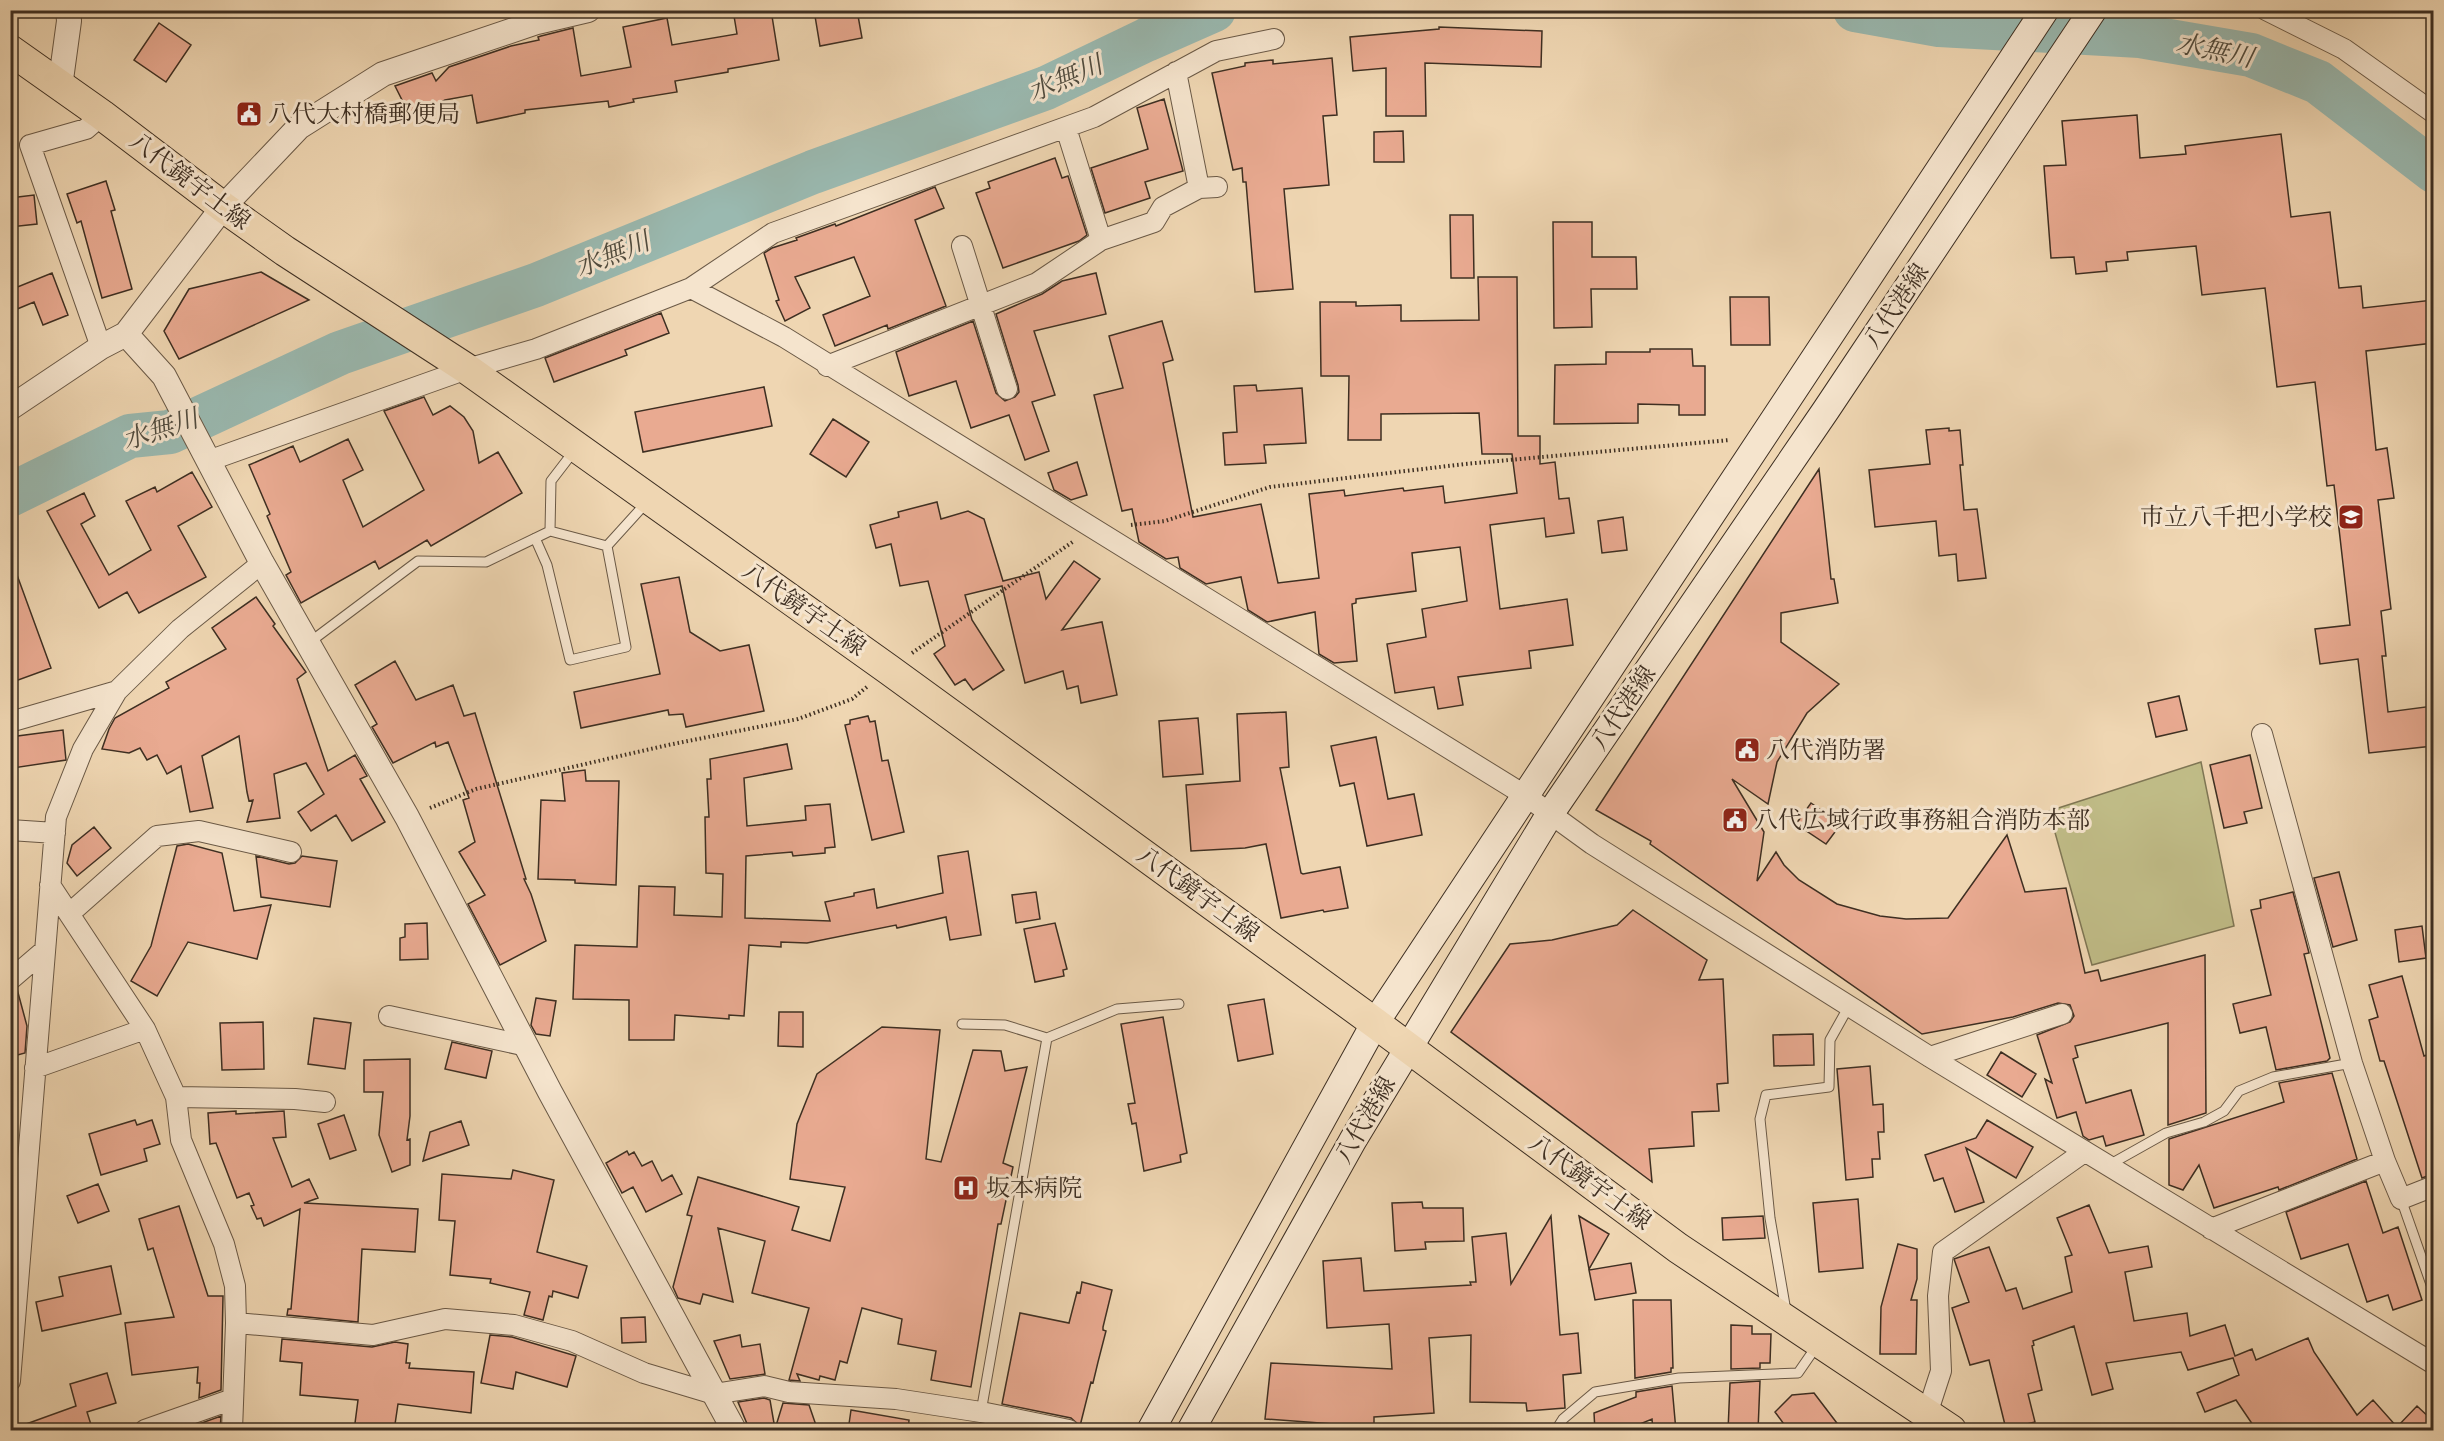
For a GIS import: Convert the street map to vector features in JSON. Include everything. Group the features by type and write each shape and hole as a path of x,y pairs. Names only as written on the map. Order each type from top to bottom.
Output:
{"main road":[{"name":"八代港線","path":"1151,1431 1375,1023 2045,10"},
{"name":"八代港線","path":"1191,1431 1407,1047 1550,814 1826,410 2093,10"},
{"name":"八代鏡宇土線","path":"10,50 102,115 223,207 457,362 888,669 1375,1023 1678,1248 1788,1319 1939,1422"}],"street":[{"path":"60,87 69,21 68,10"},
{"path":"10,408 101,347 126,334 223,207 299,127 383,74 537,22 588,10"},
{"path":"2266,10 2344,49 2433,113"},
{"path":"204,453 457,362 536,349 691,288 773,234 1094,117 1216,51 1274,39"},
{"path":"827,366 1037,283 1101,240 1154,222 1163,207 1208,187 1176,72"},
{"path":"101,347 20,146 86,129 102,115"},
{"path":"1066,128 1101,240"},
{"path":"962,246 1007,389"},
{"path":"691,288 784,337 827,366 1526,796 1592,844 1930,1057 2433,1364"},
{"path":"126,334 164,376 262,563 407,817 734,1431"},
{"path":"10,1380 56,817 83,749 117,691 180,629 262,563"},
{"path":"10,722 117,691"},
{"path":"2262,734 2352,1063 2385,1161 2401,1199 2433,1186"},
{"path":"10,830 55,833"},
{"path":"69,914 157,836 199,831 291,852"},
{"path":"50,885 146,1029 176,1097 181,1140 224,1244 234,1286 236,1323 232,1431"},
{"path":"10,980 45,950"},
{"path":"1930,1057 2062,1014"},
{"path":"389,1016 527,1046"},
{"path":"35,1068 146,1029"},
{"path":"176,1097 295,1099 325,1102"},
{"path":"1939,1422 1941,1371 1938,1296 1944,1252 2084,1152"},
{"path":"2211,1229 2385,1161"},
{"path":"236,1323 373,1335 445,1319 514,1325 572,1341 644,1373 714,1394 764,1386 789,1392 896,1399 981,1412 1069,1431"},
{"path":"145,1431 233,1399"}],"lane":[{"path":"550,531 551,481 577,447"},
{"path":"607,546 649,499"},
{"path":"308,643 418,561 486,562 550,531 607,546"},
{"path":"535,538 547,565 570,660 626,647 607,546"},
{"path":"962,1024 1005,1025 1047,1038 1117,1010 1179,1004"},
{"path":"1788,1319 1770,1218 1760,1119 1766,1095 1829,1087 1830,1040 1849,1005"},
{"path":"981,1412 1047,1038"},
{"path":"2109,1165 2166,1133 2204,1122 2224,1111 2240,1091 2273,1077 2352,1063"},
{"path":"2401,1199 2433,1293"},
{"path":"1556,1431 1563,1419 1595,1392 1679,1378 1798,1373 1820,1341"}],"path":[{"path":"407,817 476,789 668,745 798,719 852,699 888,669 1093,528 1165,521 1270,487 1465,464 1731,440 1759,441"}],"shaded area":[{"path":"2201,762 2234,926 2092,965 2049,811"}],"building":[{"path":"733,10 771,10 779,60 675,81 677,92 633,99 634,102 609,107 608,101 525,110 525,113 477,123 472,95 445,100 399,123 398,121 407,110 395,86 432,73 436,81 449,67 511,46 539,40 538,37 541,36 573,28 581,76 631,67 623,27 667,18 672,45 737,34"},
{"path":"814,10 857,10 862,38 820,46"},
{"path":"159,23 191,45 166,82 134,60"},
{"path":"1439,27 1542,31 1541,67 1425,63 1426,116 1386,116 1386,68 1353,71 1350,37 1439,29"},
{"path":"1332,58 1337,115 1323,116 1329,185 1284,189 1293,289 1255,292 1246,182 1243,182 1242,168 1233,170 1212,73 1245,66 1245,63 1273,60 1273,64"},
{"path":"1164,99 1183,171 1145,182 1150,198 1105,213 1091,168 1148,149 1137,108"},
{"path":"2137,115 2140,158 2186,154 2185,146 2281,134 2291,217 2330,212 2339,288 2361,286 2363,308 2433,300 2433,343 2366,351 2376,450 2387,448 2394,498 2378,500 2391,609 2381,611 2386,656 2382,656 2388,712 2433,706 2433,746 2369,753 2358,659 2320,664 2315,629 2350,625 2334,485 2327,486 2315,382 2277,387 2265,288 2202,295 2196,246 2127,252 2128,260 2106,262 2107,271 2076,274 2074,257 2051,258 2044,166 2066,165 2062,121"},
{"path":"1403,131 1404,162 1374,162 1374,132"},
{"path":"1055,158 1062,178 1068,176 1087,235 1079,241 1003,268 976,193 990,188 988,182"},
{"path":"106,181 115,210 111,211 132,289 102,298 81,221 77,223 67,194"},
{"path":"935,187 944,208 915,220 946,306 888,329 887,325 835,346 823,315 870,296 854,257 795,277 810,308 785,321 776,301 779,300 764,253 797,240 796,238 835,224 836,226"},
{"path":"34,195 37,224 10,227 10,198"},
{"path":"1450,215 1473,215 1474,278 1451,278"},
{"path":"1553,222 1592,222 1592,257 1636,257 1637,289 1591,289 1592,327 1554,328"},
{"path":"261,272 309,300 179,359 164,331 189,289"},
{"path":"52,273 68,315 43,325 34,302 10,312 10,290"},
{"path":"1096,273 1106,314 1034,331 1055,395 1032,402 1049,451 1025,460 1009,415 971,428 956,381 909,396 896,352 973,321 996,393 1005,401 1015,397 1019,392 1018,385 996,314 1042,294 1062,281"},
{"path":"1478,277 1517,277 1518,436 1540,436 1540,464 1555,462 1559,499 1569,498 1574,533 1546,537 1544,518 1490,525 1500,609 1567,599 1573,645 1529,651 1531,668 1458,677 1463,705 1438,709 1434,687 1395,693 1387,644 1426,637 1422,609 1467,601 1460,547 1412,553 1416,591 1356,599 1356,603 1352,604 1357,661 1334,663 1319,654 1315,612 1267,622 1248,610 1241,577 1206,584 1180,568 1178,557 1166,559 1139,542 1132,509 1122,511 1094,395 1123,388 1109,336 1162,321 1173,360 1163,363 1193,517 1261,504 1278,583 1319,578 1309,494 1344,490 1345,496 1403,488 1404,491 1443,486 1445,503 1517,493 1512,454 1482,454 1479,413 1381,414 1381,440 1348,440 1349,376 1321,376 1320,302 1356,302 1356,306 1401,305 1401,321 1479,320"},
{"path":"1730,297 1769,297 1770,345 1731,345"},
{"path":"661,313 669,333 625,350 627,355 554,382 545,358"},
{"path":"1650,349 1692,349 1693,366 1705,366 1705,415 1679,415 1679,405 1638,404 1638,423 1554,424 1555,365 1606,364 1606,352 1650,352"},
{"path":"1256,385 1257,391 1302,388 1306,443 1264,445 1266,463 1225,465 1223,433 1237,432 1234,386"},
{"path":"764,387 772,426 643,452 635,412"},
{"path":"424,397 433,415 450,406 464,417 473,431 479,463 498,452 522,493 431,546 427,540 379,569 375,561 301,603 286,575 291,572 267,516 270,514 249,465 293,446 300,462 348,439 363,470 343,480 363,527 424,490 384,411"},
{"path":"833,419 869,442 846,477 810,454"},
{"path":"1949,428 1949,431 1960,430 1964,510 1977,509 1986,578 1958,581 1956,554 1939,556 1936,521 1875,527 1869,470 1930,464 1926,430"},
{"path":"1077,462 1087,495 1071,500 1054,490 1048,473"},
{"path":"1819,469 1831,579 1834,579 1838,603 1781,613 1781,642 1839,684 1807,713 1777,762 1768,804 1732,779 1764,832 1757,881 1776,852 1784,865 1799,880 1837,904 1880,916 1906,919 1948,918 2007,835 2025,892 2066,888 2085,973 2098,970 2101,981 2205,955 2206,1113 2168,1125 2168,1023 2075,1046 2078,1057 2073,1059 2086,1103 2131,1090 2144,1135 2106,1146 2103,1136 2089,1140 2083,1136 2076,1112 2057,1118 2045,1079 2052,1083 2037,1035 2070,1022 2074,1016 2070,1005 2058,1003 2013,1017 1922,1034 1650,844 1651,841 1596,810"},
{"path":"192,472 212,507 178,526 206,577 139,613 127,592 99,608 47,511 84,493 95,516 81,524 109,575 151,550 126,501 155,487 157,492"},
{"path":"937,502 941,519 968,511 984,519 1003,581 1039,572 1046,599 1074,561 1100,579 1062,630 1102,622 1117,695 1081,703 1078,686 1067,689 1063,671 1025,683 1002,586 965,595 972,620 1004,670 973,690 965,679 955,685 934,654 945,646 928,581 900,586 891,544 876,548 870,525 899,517 898,512"},
{"path":"1623,517 1627,550 1602,553 1598,521"},
{"path":"10,564 13,564 51,668 10,683"},
{"path":"679,577 690,632 720,651 749,645 764,711 686,727 683,714 669,715 668,710 581,728 574,692 660,674 641,584"},
{"path":"256,597 275,624 273,626 306,672 297,679 328,771 355,755 367,776 360,779 385,822 352,841 336,815 311,831 298,812 324,794 306,763 274,774 280,818 247,822 253,800 249,801 247,792 239,736 202,756 213,808 190,812 181,766 167,774 157,755 147,760 140,748 129,753 102,749 115,718 169,688 166,682 226,649 212,628"},
{"path":"395,661 416,700 453,685 464,716 475,713 526,879 524,879 546,941 500,965 468,904 485,895 459,852 475,842 463,800 469,798 448,742 436,747 435,742 393,763 372,727 377,724 355,685"},
{"path":"2179,696 2187,730 2156,737 2148,703"},
{"path":"1286,712 1289,767 1280,768 1301,873 1340,867 1348,908 1281,918 1266,844 1245,848 1191,851 1186,785 1240,781 1237,714"},
{"path":"868,716 870,722 875,721 882,761 888,760 904,832 872,840 845,725 850,724 850,720"},
{"path":"1198,718 1203,774 1163,777 1159,721"},
{"path":"63,730 66,760 13,768 10,737"},
{"path":"1376,737 1388,799 1414,794 1422,835 1367,846 1354,783 1340,786 1331,746"},
{"path":"787,744 792,769 744,778 747,826 806,820 805,806 830,804 835,847 825,848 825,853 793,856 792,852 746,856 745,918 830,921 825,902 854,896 854,893 874,889 877,908 943,893 938,856 968,851 981,935 950,940 946,917 897,928 896,925 807,943 781,942 781,947 749,945 744,1016 729,1015 729,1019 675,1015 674,1040 629,1040 629,1000 573,999 575,945 637,947 639,886 675,887 674,915 722,917 723,874 706,873 705,817 709,817 707,779 711,779 710,759"},
{"path":"2250,755 2262,808 2244,812 2247,823 2224,828 2210,765"},
{"path":"585,770 586,781 619,781 616,885 575,883 575,880 538,879 541,800 565,801 562,773"},
{"path":"1811,803 1841,824 1826,844 1796,824"},
{"path":"94,827 111,848 77,876 67,863 72,845"},
{"path":"188,844 222,853 234,911 271,905 257,959 188,942 157,996 131,981 151,946 177,846"},
{"path":"256,856 289,864 295,863 302,856 337,861 330,907 261,897"},
{"path":"2339,872 2357,940 2333,947 2314,878"},
{"path":"1036,892 1040,919 1016,923 1012,895"},
{"path":"2293,892 2309,953 2304,954 2330,1058 2327,1061 2276,1070 2266,1027 2240,1033 2233,1004 2271,995 2251,910 2261,908 2260,900"},
{"path":"1633,910 1707,960 1699,980 1723,979 1728,1083 1717,1084 1719,1111 1692,1112 1694,1146 1649,1149 1652,1182 1451,1032 1510,944 1552,940 1617,925"},
{"path":"427,923 428,959 400,960 400,938 405,937 405,924"},
{"path":"1055,923 1067,969 1063,970 1064,976 1035,982 1024,929"},
{"path":"2422,926 2426,958 2399,962 2395,930"},
{"path":"2402,976 2424,1056 2433,1053 2433,1174 2422,1178 2384,1061 2380,1061 2369,1020 2378,1017 2369,985"},
{"path":"17,989 27,1026 25,1053 10,1057 10,992"},
{"path":"536,998 556,1001 550,1036 536,1034 531,1025"},
{"path":"1264,999 1273,1054 1238,1061 1228,1005"},
{"path":"779,1012 803,1012 803,1047 778,1046"},
{"path":"1163,1017 1187,1153 1180,1155 1181,1162 1144,1171 1136,1123 1132,1124 1128,1104 1135,1103 1121,1024"},
{"path":"314,1018 351,1023 345,1069 308,1064"},
{"path":"263,1022 264,1069 222,1070 220,1023"},
{"path":"882,1027 940,1030 926,1159 941,1162 973,1050 1001,1051 1005,1071 1027,1067 1003,1163 1013,1167 1001,1224 998,1224 971,1387 931,1380 936,1351 898,1344 902,1319 862,1308 847,1363 840,1361 835,1380 820,1376 819,1380 797,1374 800,1381 789,1380 809,1308 752,1293 765,1241 718,1228 733,1302 703,1294 700,1304 678,1298 673,1287 692,1216 687,1215 698,1177 799,1207 792,1230 830,1241 845,1187 790,1179 797,1124 817,1074"},
{"path":"1813,1034 1814,1065 1774,1066 1773,1035"},
{"path":"452,1042 492,1051 486,1078 445,1069"},
{"path":"2001,1052 2036,1074 2022,1097 1987,1075"},
{"path":"410,1059 410,1116 407,1140 410,1139 410,1165 392,1172 379,1135 383,1092 364,1092 364,1060"},
{"path":"1870,1066 1873,1105 1883,1104 1884,1132 1878,1132 1880,1159 1872,1159 1873,1177 1846,1180 1837,1069"},
{"path":"2332,1073 2357,1159 2279,1190 2278,1187 2214,1208 2199,1165 2183,1190 2169,1185 2169,1139 2284,1102 2279,1083"},
{"path":"236,1111 236,1114 284,1111 286,1137 273,1138 292,1187 309,1179 318,1198 304,1203 418,1209 415,1252 362,1249 358,1322 287,1315 288,1309 291,1309 300,1209 264,1226 261,1218 257,1219 251,1206 254,1205 249,1193 237,1198 216,1143 210,1144 208,1113"},
{"path":"344,1115 356,1150 330,1159 318,1124"},
{"path":"135,1120 137,1125 152,1120 160,1144 144,1149 147,1161 101,1175 89,1134"},
{"path":"1987,1120 2033,1147 2016,1178 1966,1148 1984,1202 1955,1212 1943,1178 1934,1181 1925,1155 1976,1138"},
{"path":"461,1121 469,1145 423,1161 430,1132"},
{"path":"627,1151 629,1155 634,1152 642,1166 652,1161 662,1181 672,1175 682,1194 646,1212 633,1187 622,1193 606,1163"},
{"path":"513,1170 554,1180 537,1252 587,1266 578,1298 553,1291 552,1297 549,1296 543,1320 524,1315 530,1292 490,1283 491,1279 450,1275 455,1221 439,1220 442,1174 511,1179"},
{"path":"2366,1181 2383,1233 2398,1227 2422,1300 2393,1310 2388,1295 2367,1302 2348,1244 2301,1259 2286,1212"},
{"path":"98,1184 109,1211 78,1223 67,1196"},
{"path":"1858,1199 1863,1268 1819,1272 1813,1203"},
{"path":"1422,1202 1423,1208 1463,1208 1464,1241 1425,1242 1426,1249 1395,1251 1392,1203"},
{"path":"2089,1205 2109,1253 2148,1246 2152,1267 2125,1272 2134,1321 2187,1313 2190,1336 2225,1325 2235,1356 2252,1349 2256,1360 2308,1338 2314,1352 2357,1415 2373,1400 2397,1427 2417,1406 2433,1421 2433,1431 2257,1431 2236,1400 2205,1412 2197,1393 2239,1375 2233,1358 2188,1370 2181,1352 2106,1363 2113,1389 2092,1395 2074,1326 2033,1341 2032,1346 2042,1390 2028,1394 2035,1422 2006,1429 1989,1360 1970,1365 1952,1308 1969,1302 1954,1259 1989,1247 2006,1291 2016,1288 2023,1309 2072,1292 2065,1257 2072,1255 2057,1218"},
{"path":"179,1206 208,1296 223,1296 221,1390 199,1398 198,1367 132,1375 125,1323 174,1317 153,1248 148,1250 139,1219"},
{"path":"1551,1216 1560,1335 1578,1333 1581,1373 1563,1375 1565,1408 1527,1411 1526,1403 1470,1402 1471,1335 1429,1338 1434,1413 1374,1417 1374,1427 1265,1419 1271,1363 1392,1369 1389,1324 1327,1328 1323,1261 1361,1258 1364,1291 1471,1285 1470,1282 1476,1282 1472,1237 1506,1233 1511,1284"},
{"path":"1579,1216 1609,1234 1589,1269"},
{"path":"1763,1216 1765,1238 1723,1240 1722,1218"},
{"path":"1898,1244 1917,1249 1917,1279 1911,1300 1917,1300 1916,1354 1880,1354 1881,1307"},
{"path":"1631,1263 1636,1293 1595,1300 1589,1270"},
{"path":"111,1266 121,1314 42,1331 36,1302 63,1296 59,1277"},
{"path":"1082,1282 1112,1290 1103,1327 1106,1331 1080,1426 1071,1418 1002,1404 1020,1313 1069,1323"},
{"path":"1633,1300 1671,1300 1673,1368 1671,1372 1635,1378"},
{"path":"645,1317 646,1342 622,1343 621,1318"},
{"path":"1731,1325 1752,1326 1752,1334 1771,1334 1770,1363 1760,1363 1760,1368 1731,1369"},
{"path":"490,1335 512,1337 576,1356 567,1387 516,1372 513,1389 481,1383"},
{"path":"740,1335 742,1347 760,1344 765,1374 730,1379 714,1341"},
{"path":"282,1339 372,1347 395,1342 408,1344 406,1363 410,1363 409,1368 474,1372 471,1413 398,1404 394,1431 354,1431 358,1400 300,1395 302,1363 280,1361"},
{"path":"107,1373 116,1403 87,1412 93,1431 16,1431 15,1428 76,1406 70,1384"},
{"path":"1760,1381 1758,1431 1728,1431 1730,1383"},
{"path":"1672,1386 1676,1431 1653,1431 1652,1419 1623,1431 1595,1431 1594,1413 1636,1397 1636,1392"},
{"path":"1814,1393 1843,1431 1789,1431 1775,1412 1792,1395"},
{"path":"764,1398 770,1400 775,1429 783,1403 809,1405 818,1431 750,1431 738,1402"},
{"path":"851,1410 909,1420 908,1431 848,1431"},
{"path":"221,1416 220,1431 196,1431 196,1425"}],"waterway":[{"name":"水無川","path":"10,495 130,436 170,432 340,353 536,285 813,172 1046,88 1214,10"},
{"name":"水無川","path":"1855,10 1939,25 2140,36 2251,55 2318,82 2434,171"}],"place":[{"name":"八代大村橋郵便局","path":"249,114"},
{"name":"市立八千把小学校","path":"2351,517"},
{"name":"八代消防署","path":"1747,750"},
{"name":"八代広域行政事務組合消防本部","path":"1735,820"},
{"name":"坂本病院","path":"966,1188"}]}
